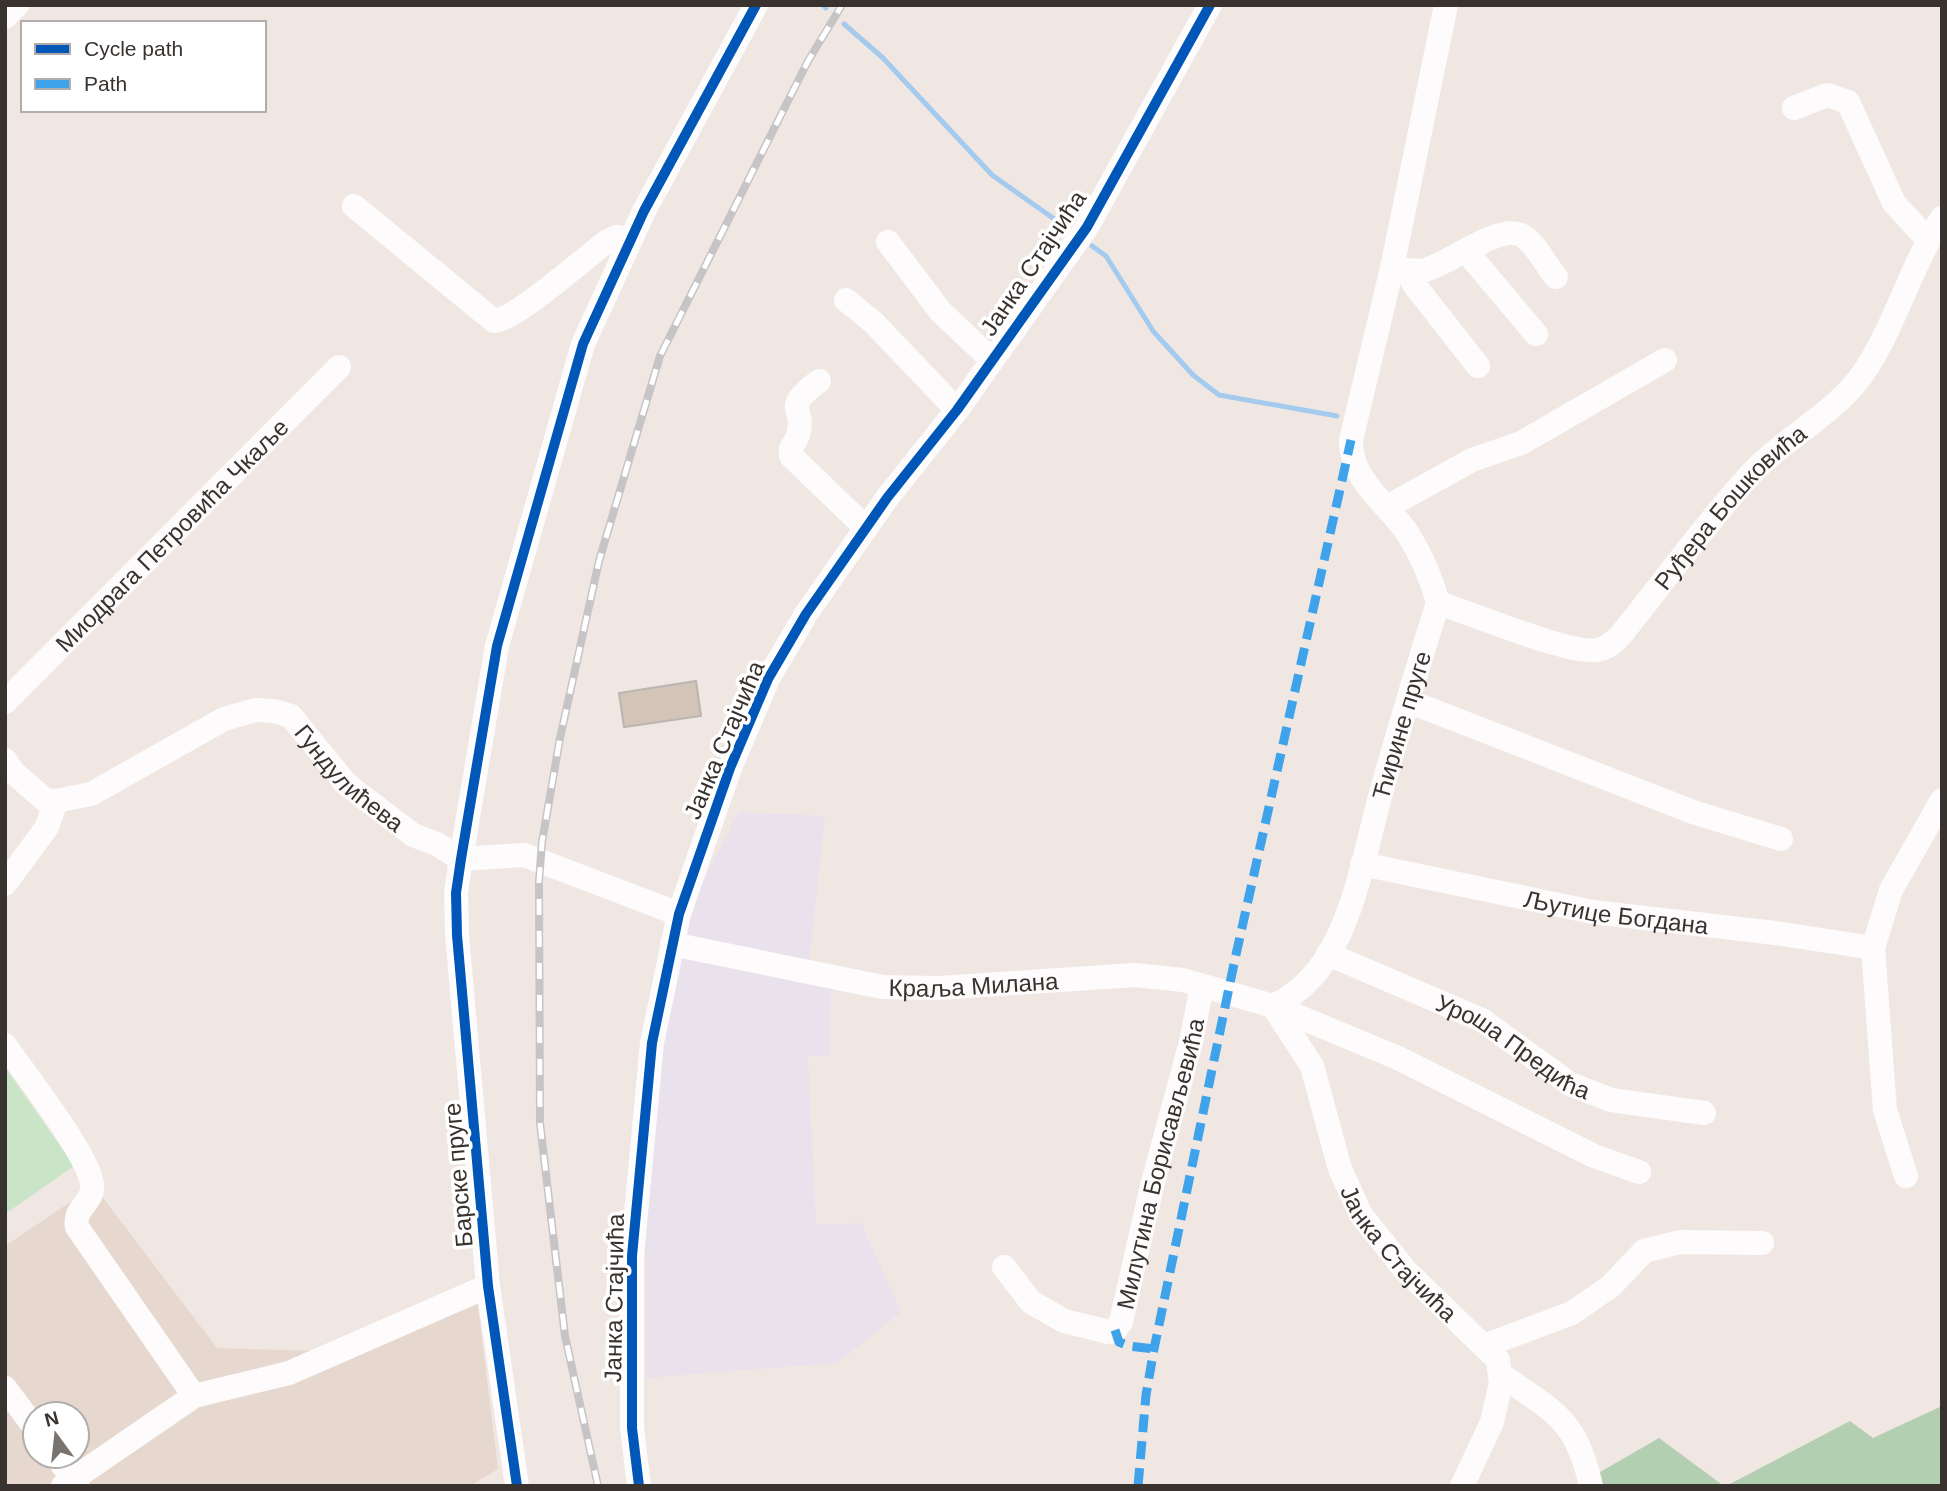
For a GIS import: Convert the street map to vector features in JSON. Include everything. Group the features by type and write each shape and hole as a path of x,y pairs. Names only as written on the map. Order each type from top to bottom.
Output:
{"street":[{"path":"5,17 17,5"},
{"name":"Барске пруге","path":"517,1486 488,1286 457,935 456,893 461,859 497,646 541,483 583,344 631,239 756,5"},
{"name":"Јанка Стајчића","path":"639,1486 632,1428 632,1256 652,1043 679,914 730,768 768,679 806,614 866,528 957,410 1087,227 1210,5"},
{"path":"1438,603 1434,587 1408,535 1356,471 1350,455 1351,440 1399,269 1446,5"},
{"path":"1794,108 1826,95 1848,102 1895,203 1928,240"},
{"path":"354,206 494,321 502,320 523,307 606,242 616,237 631,239"},
{"name":"Руђера Бошковића","path":"1438,603 1558,643 1594,651 1608,646 1620,636 1750,475 1784,442 1840,399 1861,375 1928,240 1942,218"},
{"path":"1399,269 1429,269 1502,234 1515,233 1525,237 1556,277"},
{"path":"888,242 941,312 992,360"},
{"path":"1466,251 1535,334"},
{"path":"1399,269 1478,366"},
{"path":"846,300 874,323 957,410"},
{"path":"1387,507 1472,460 1521,443 1665,360"},
{"name":"Миодрага Петровића Чкаље","path":"5,702 339,367"},
{"path":"819,381 803,394 795,407 799,430 791,447 791,456 866,528"},
{"name":"Ћирине пруге","path":"1273,1006 1292,997 1306,984 1338,937 1438,603"},
{"path":"1408,701 1693,813 1781,839"},
{"name":"Гундулићева","path":"56,801 92,794 224,719 255,710 274,711 291,716 346,784 413,835 437,844 461,859"},
{"path":"5,760 13,772 45,800 56,801 47,827 5,884"},
{"path":"1906,1176 1885,1110 1873,948 1891,890 1942,800"},
{"path":"461,859 524,855 679,914"},
{"name":"Љутице Богдана","path":"1362,864 1593,912 1775,933 1873,948"},
{"name":"Краља Милана","path":"672,944 882,987 938,988 1135,975 1183,980 1273,1006 1398,1058 1594,1156 1639,1172"},
{"name":"Уроша Предића","path":"1328,954 1482,1020 1570,1084 1611,1100 1704,1114"},
{"name":"Милутина Борисављевића","path":"1004,1267 1031,1302 1064,1321 1109,1332 1115,1330 1121,1322 1152,1186 1191,1042 1202,986"},
{"name":"Јанка Стајчића","path":"1273,1006 1312,1066 1340,1169 1362,1215 1406,1271 1497,1360 1500,1374"},
{"path":"5,1045 65,1133 92,1180 91,1195 76,1215 77,1227 194,1396"},
{"path":"1484,1346 1572,1313 1611,1286 1644,1251 1680,1242 1762,1243"},
{"path":"72,1483 194,1396 289,1373 488,1286"},
{"path":"1462,1486 1492,1422 1501,1383 1500,1374"},
{"path":"1500,1374 1562,1419 1574,1433 1585,1458 1591,1486"},
{"path":"5,1388 21,1409"}],"shaded area":[{"path":"739,812 825,816 809,965 831,972 830,1056 808,1056 816,1225 861,1223 901,1312 837,1363 645,1378 645,1216 657,1049 695,896"},
{"path":"94,1186 217,1348 316,1351 477,1298 498,1469 470,1486 5,1486 5,1246"}],"green space":[{"path":"5,1067 74,1166 5,1214"},
{"path":"1942,1406 1942,1486 1726,1486 1850,1421 1873,1438"},
{"path":"1659,1438 1724,1486 1602,1486 1595,1475"}],"building":[{"path":"696,681 701,716 624,727 619,693"}],"waterway":[{"path":"823,5 826,8"},
{"path":"844,24 882,57 992,175 1067,228"},
{"path":"1092,246 1106,256 1153,331 1193,375 1219,395 1337,416"}],"railway":[{"path":"598,1486 565,1336 540,1123 539,881 542,842 560,738 599,561 660,356 808,61 842,5"}],"marked path":[{"path":"1138,1486 1146,1395 1154,1349 1235,959 1351,440"},
{"path":"1115,1330 1119,1342 1154,1349"}],"cycle path":[{"path":"517,1486 488,1286 457,935 456,893 461,859 497,646 583,344 644,211 756,5"},
{"path":"639,1486 632,1428 632,1256 652,1043 679,914 730,768 768,679 806,614 887,498 957,410 1087,227 1210,5"}]}
